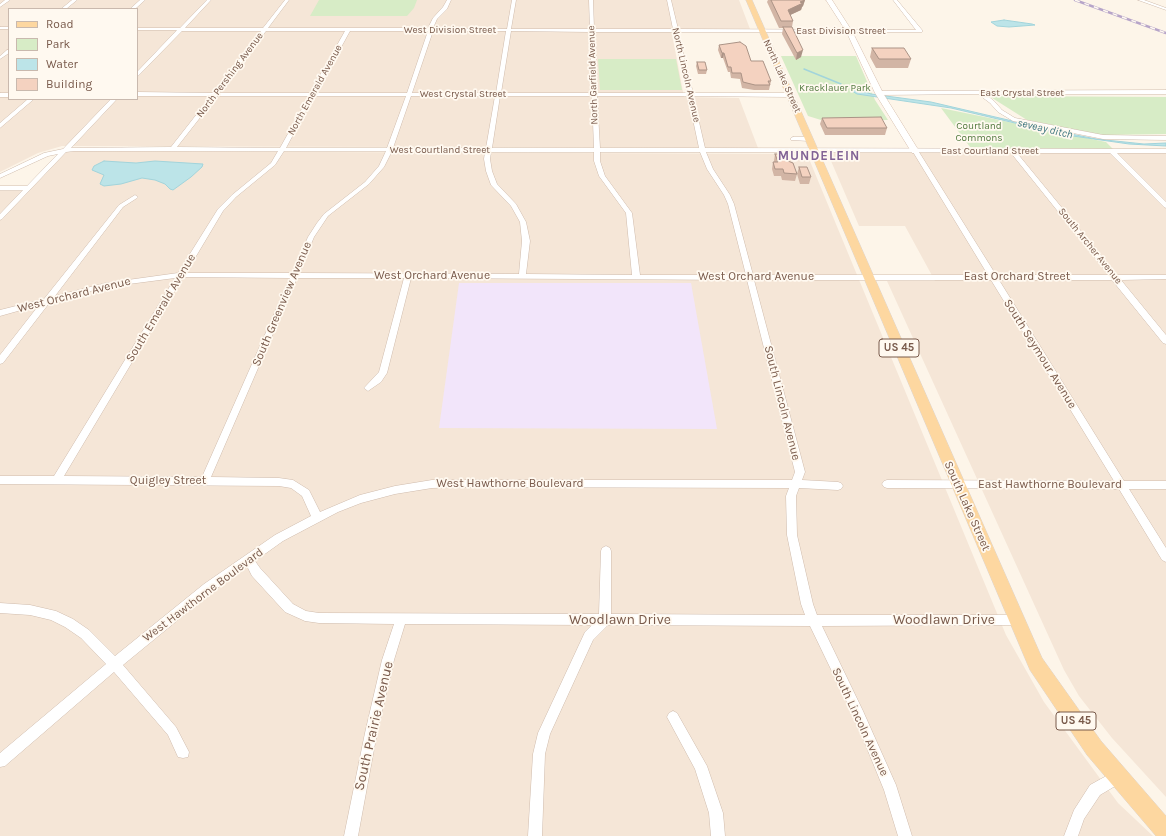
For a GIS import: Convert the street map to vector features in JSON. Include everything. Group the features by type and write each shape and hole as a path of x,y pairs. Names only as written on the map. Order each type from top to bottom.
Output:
{"main road":[{"name":"North Lake Street","path":"749,0 815,151"},
{"name":"South Lake Street","path":"815,151 958,486 1036,664 1094,748 1117,777 1166,832"}],"street":[{"path":"0,6 8,0"},
{"path":"64,8 75,0"},
{"path":"133,8 142,0"},
{"path":"138,74 209,0"},
{"name":"North Pershing Avenue","path":"173,149 287,0"},
{"name":"South Greenview Avenue","path":"205,481 311,237 319,224 338,204 375,175 386,159 432,32 433,22 444,10 449,0"},
{"path":"514,0 497,94 487,165 494,185 514,205 523,222 526,241 522,276"},
{"name":"North Garfield Avenue","path":"591,0 596,161 602,176 629,213 636,276"},
{"name":"North Lincoln Avenue","path":"669,0 703,151"},
{"path":"829,0 849,31 880,95 915,151"},
{"name":"East Division Street","path":"762,31 920,31 895,0"},
{"path":"1140,0 1166,9"},
{"name":"West Division Street","path":"138,29 762,31"},
{"name":"North Emerald Avenue","path":"281,150 348,30"},
{"path":"0,58 8,52"},
{"name":"East Crystal Street","path":"880,95 1166,92"},
{"path":"980,93 992,102 1000,111 1013,119 1103,137 1166,138"},
{"name":"West Crystal Street","path":"138,94 689,94 749,97 774,97 790,95"},
{"path":"0,126 30,100"},
{"path":"0,218 113,100"},
{"path":"793,138 809,139"},
{"path":"1135,142 1145,141 1150,138"},
{"path":"765,143 768,151"},
{"name":"West Courtland Street","path":"0,176 39,157 65,150 815,151"},
{"name":"South Emerald Avenue","path":"56,480 220,210 234,196 273,164 281,150"},
{"name":"South Lincoln Avenue","path":"703,151 710,169 728,196 731,204 800,472 791,496 792,535 813,621 859,715 891,790 905,836"},
{"name":"East Courtland Street","path":"815,151 1166,151"},
{"name":"South Seymour Avenue","path":"915,151 1166,557"},
{"name":"South Archer Avenue","path":"1013,151 1166,341"},
{"path":"1112,151 1166,206"},
{"path":"0,188 28,188"},
{"path":"0,361 121,206 135,197"},
{"name":"West Orchard Avenue","path":"0,313 88,289 124,281 180,275 869,278"},
{"path":"368,388 378,380 383,373 408,276"},
{"name":"East Orchard Street","path":"869,278 1166,277"},
{"name":"Quigley Street","path":"0,480 279,482 293,484 306,493 317,517"},
{"name":"West Hawthorne Boulevard","path":"0,761 208,588 279,538 317,517 360,499 395,490 432,484 796,484"},
{"path":"796,484 838,486"},
{"name":"East Hawthorne Boulevard","path":"887,484 958,486 1166,485"},
{"path":"534,836 539,754 544,733 589,636 605,620 606,551"},
{"name":"Woodlawn Drive","path":"249,559 256,572 289,608 305,616 318,618 813,621 1017,620"},
{"path":"0,608 30,610 52,615 69,623 85,634 115,664 172,731 183,752"},
{"name":"South Prairie Avenue","path":"351,836 371,733 388,660 401,618"},
{"path":"672,717 685,736 701,766 716,813 718,836"},
{"path":"1071,836 1079,816 1095,790 1117,777"}],"shaded area":[{"path":"0,0 739,0 750,29 671,29 684,97 739,98 758,148 62,146 38,153 0,172"},
{"path":"66,152 807,154 1006,635 1044,702 1118,803 1153,836 0,836 0,191 28,191"},
{"path":"1166,153 1166,797 1112,738 1079,696 1064,670 887,281 935,281 905,226 859,226 828,154"},
{"path":"459,283 691,283 717,429 439,428"}],"green space":[{"path":"319,0 417,0 414,8 407,16 310,16"},
{"name":"Kracklauer Park","path":"781,56 856,56 875,100 888,120 821,120 808,116"},
{"path":"598,59 676,59 682,90 600,90"},
{"path":"989,96 1166,97 1166,134 1103,135 1027,120"},
{"name":"Courtland Commons","path":"941,108 1106,142 1115,151 970,147"}],"water":[{"path":"1004,20 1035,25 1009,27 997,26 991,22"},
{"name":"seveay ditch","path":"856,89 871,94 931,102 1096,139 1144,144 1166,143 1166,146 1129,144 1066,135 951,108 857,94 852,91"},
{"path":"104,161 136,163 155,161 203,164 202,167 191,177 173,190 165,184 155,180 142,178 121,184 104,186 100,184 104,175 92,170 94,166"}],"building":[{"path":"771,0 805,0 800,2 803,3 788,10 793,21 781,21"},
{"path":"783,27 792,27 803,50 797,53"},
{"path":"740,42 746,46 751,61 763,61 771,81 768,81 770,85 755,85 743,82 741,73 732,73 731,67 728,67 724,53 722,53 719,45"},
{"path":"872,48 904,48 911,59 879,59"},
{"path":"697,62 705,62 707,70 699,70"},
{"path":"881,117 887,128 827,128 822,118"},
{"path":"775,154 785,154 788,161 793,163 797,174 784,173 783,169 775,169 773,162 778,162"},
{"path":"799,167 807,167 811,177 802,177"}],"waterway":[{"path":"804,69 841,84"}],"railway":[{"path":"1075,0 1166,33"}],"district":[{"name":"MUNDELEIN","path":"819,156"}]}
